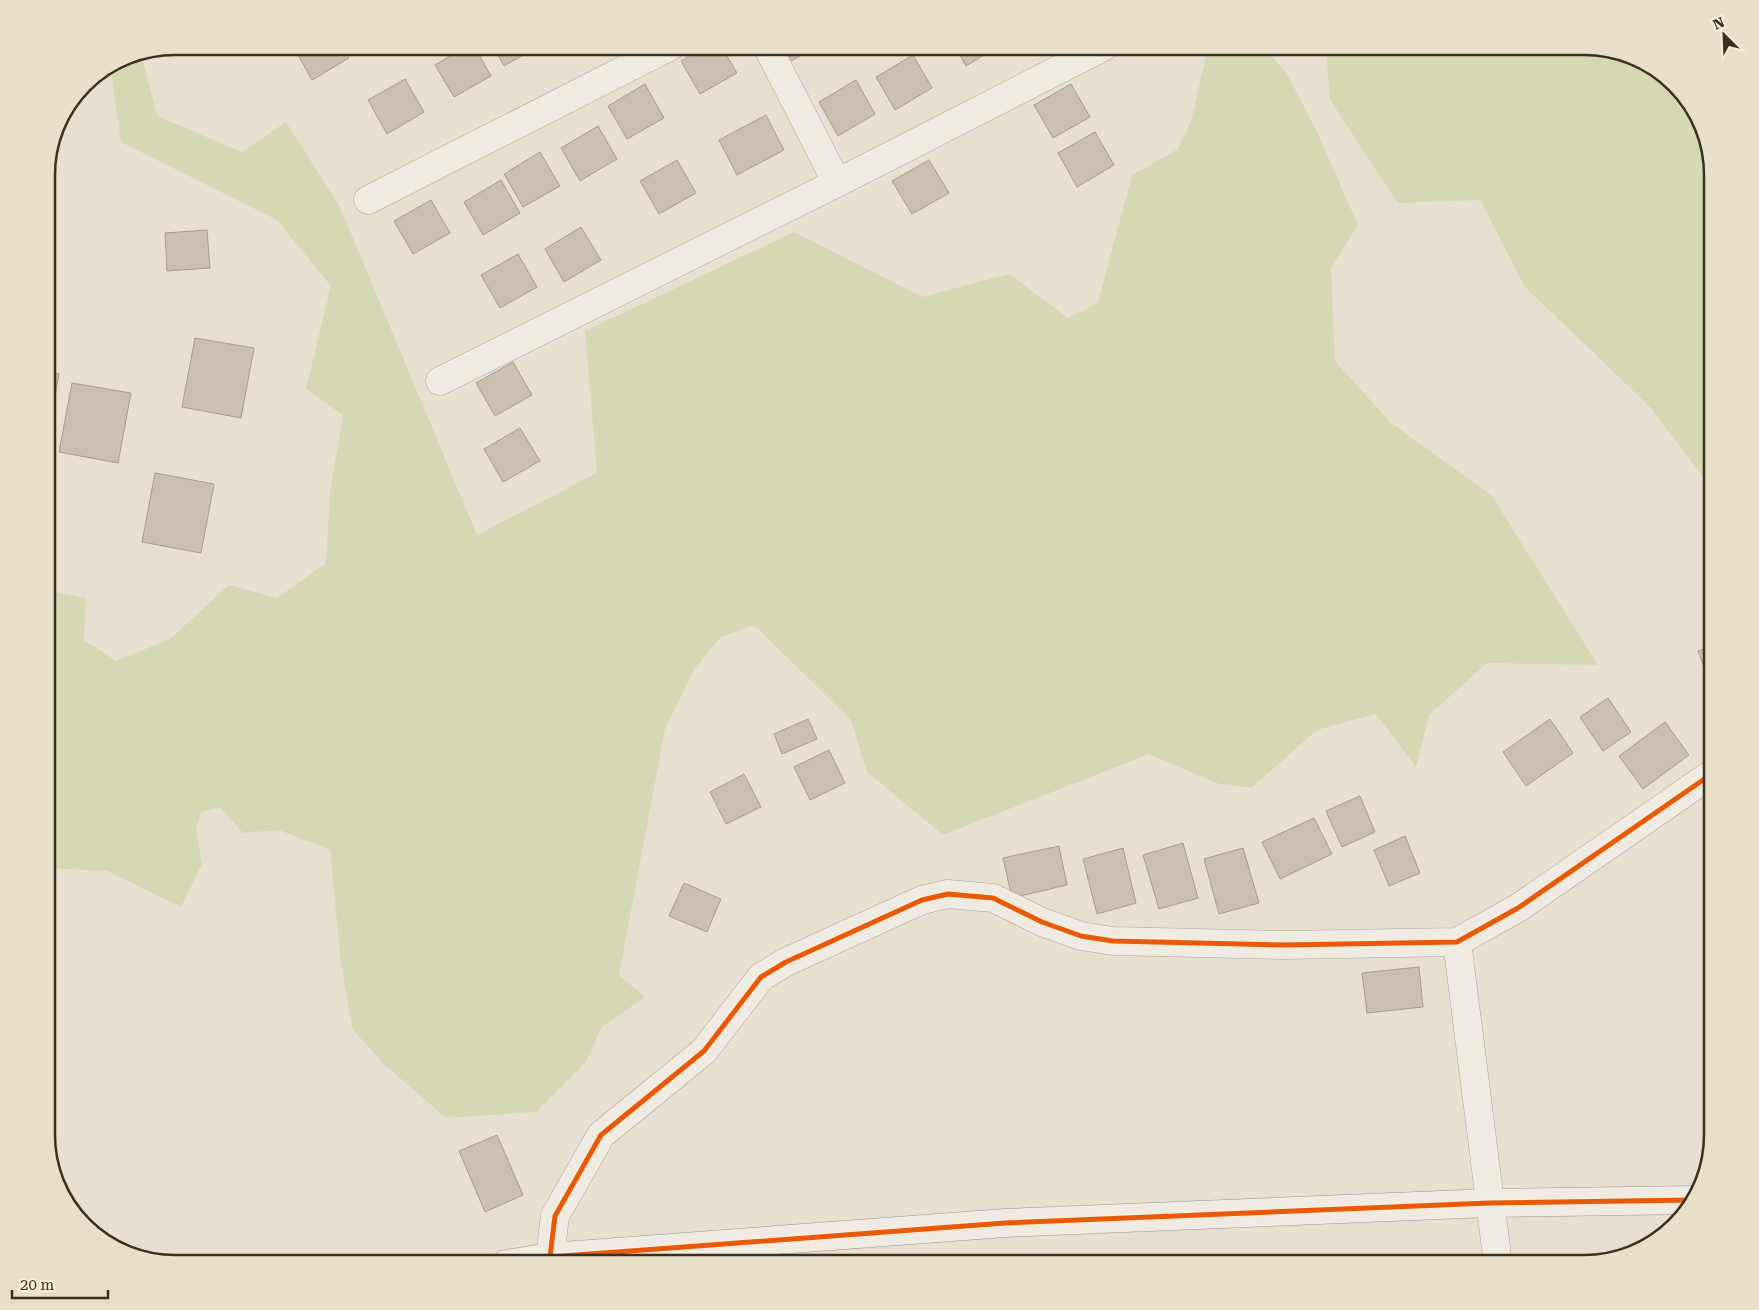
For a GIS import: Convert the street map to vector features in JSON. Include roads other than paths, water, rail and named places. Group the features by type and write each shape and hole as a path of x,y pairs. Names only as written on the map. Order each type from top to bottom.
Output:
{"street":[{"path":"368,200 653,55"},
{"path":"773,55 837,183"},
{"path":"440,381 837,183 1087,55"},
{"path":"550,1255 555,1216 601,1135 704,1050 761,976 786,962 922,900 948,894 993,898 1042,922 1081,936 1112,941 1284,945 1457,942 1518,908 1704,779"},
{"path":"1457,942 1497,1255"},
{"path":"589,1255 1005,1223 1490,1203 1684,1200"}]}
